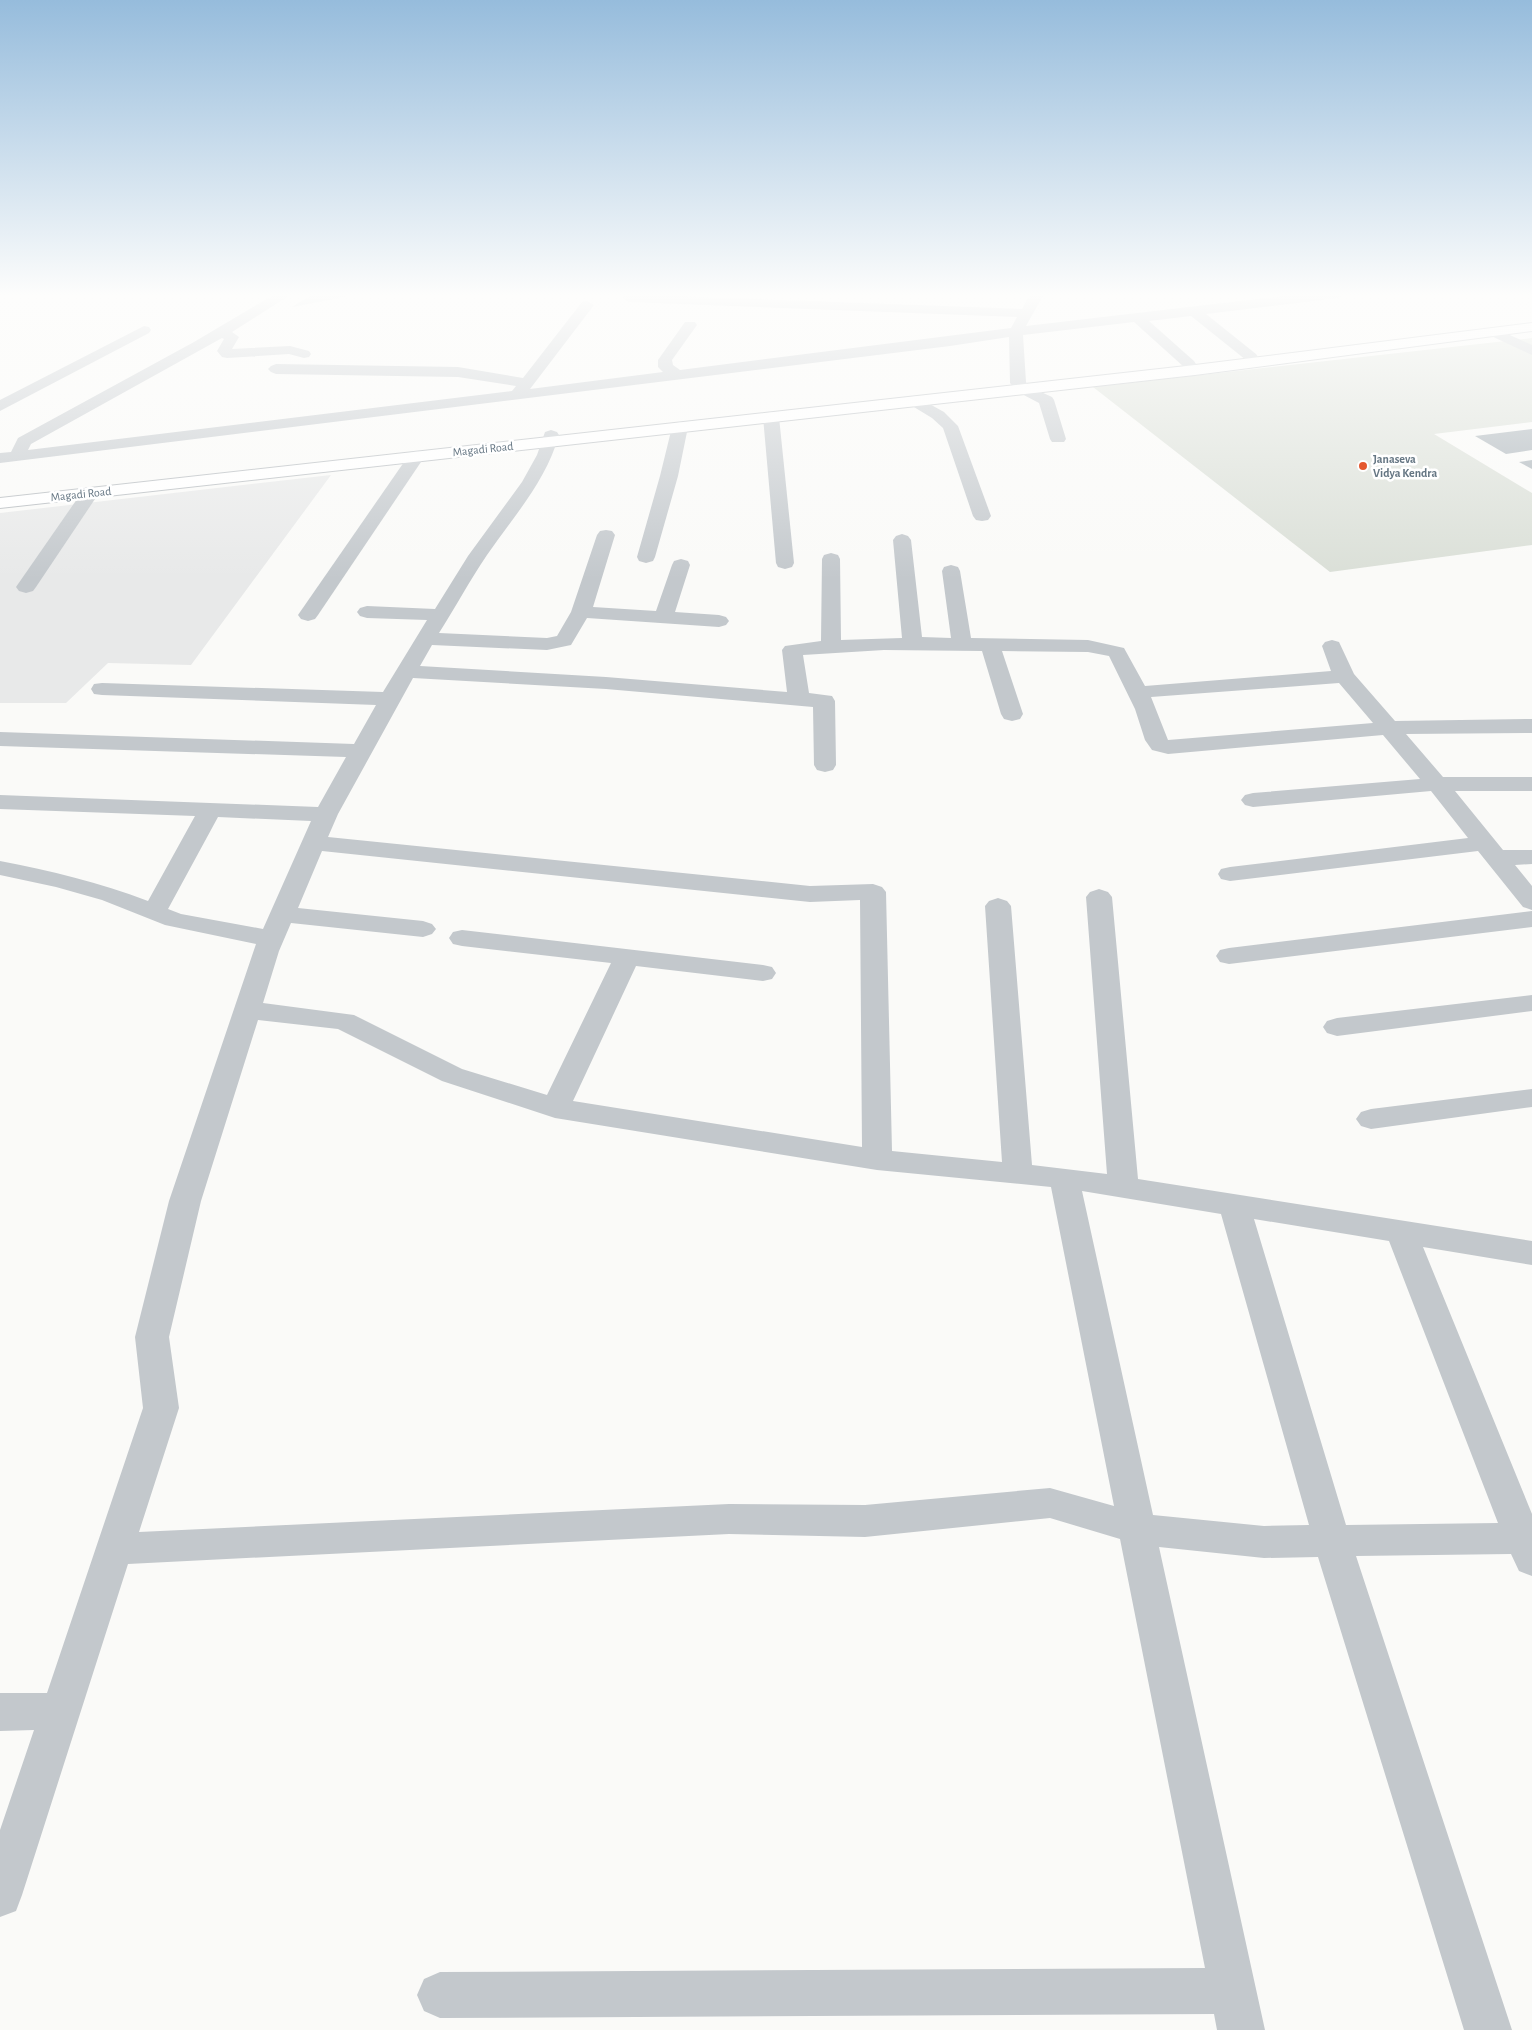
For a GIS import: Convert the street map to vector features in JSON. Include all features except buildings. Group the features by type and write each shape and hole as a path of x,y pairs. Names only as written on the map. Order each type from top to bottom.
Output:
{"main road":[{"name":"Magadi Road","path":"0,495 551,438 995,389"},
{"name":"Magadi Road","path":"0,503 417,456 551,438 680,427 916,401 1001,389"}],"street":[{"path":"0,406 33,389"},
{"path":"17,456 24,441 119,389"},
{"path":"0,458 522,389"},
{"path":"1025,389 1046,400 1058,439"},
{"path":"16,398 84,408"},
{"path":"916,401 938,415 950,426 982,516"},
{"path":"771,417 785,564"},
{"path":"646,557 669,476 680,427"},
{"path":"0,1895 161,1408 152,1337 185,1201 247,1010 277,927 326,814 390,699 477,556 530,483 551,438"},
{"path":"308,615 417,456"},
{"path":"26,587 90,493"},
{"path":"367,612 433,627 547,644 564,641 581,612 606,535"},
{"path":"902,540 913,645"},
{"path":"831,559 831,645"},
{"path":"663,618 681,566"},
{"path":"951,571 962,645"},
{"path":"581,612 719,621"},
{"path":"799,699 792,650 831,645 990,644 1096,647 1117,652 1146,709 1156,740 1160,745 1168,747 1388,728 1532,726"},
{"path":"990,644 1012,714"},
{"path":"1332,646 1344,676 1437,784 1532,902"},
{"path":"406,671 606,683 824,701 825,765"},
{"path":"1151,691 1344,676"},
{"path":"102,689 390,699"},
{"path":"0,739 361,751"},
{"path":"1253,800 1437,784 1532,784"},
{"path":"0,802 326,814"},
{"path":"154,912 210,810"},
{"path":"313,843 810,894 873,892 877,1160"},
{"path":"1230,874 1491,851 1532,857"},
{"path":"0,868 62,880 111,895 174,920 277,927 422,929"},
{"path":"1099,897 1123,1187"},
{"path":"998,906 1018,1174"},
{"path":"1229,956 1532,919"},
{"path":"462,938 626,959 763,973"},
{"path":"555,1108 626,959"},
{"path":"1337,1026 1532,1003"},
{"path":"247,1010 344,1021 452,1075 555,1108 877,1160 1064,1178 1532,1253"},
{"path":"1371,1119 1532,1098"},
{"path":"440,1995 1237,2010 1064,1178"},
{"path":"1234,1205 1332,1541 1488,2030"},
{"path":"114,1549 729,1519 865,1520 1050,1503 1138,1529 1264,1542 1332,1541 1529,1545 1401,1232"},
{"path":"0,1712 61,1711"}],"shaded area":[{"name":"Janaseva Vidya Kendra","path":"1095,389 1532,389 1532,422 1434,434 1532,493 1532,545 1330,572"},
{"path":"331,475 191,665 108,663 66,703 0,703 0,513"}],"place":[{"name":"Janaseva Vidya Kendra","path":"1363,466"}]}
